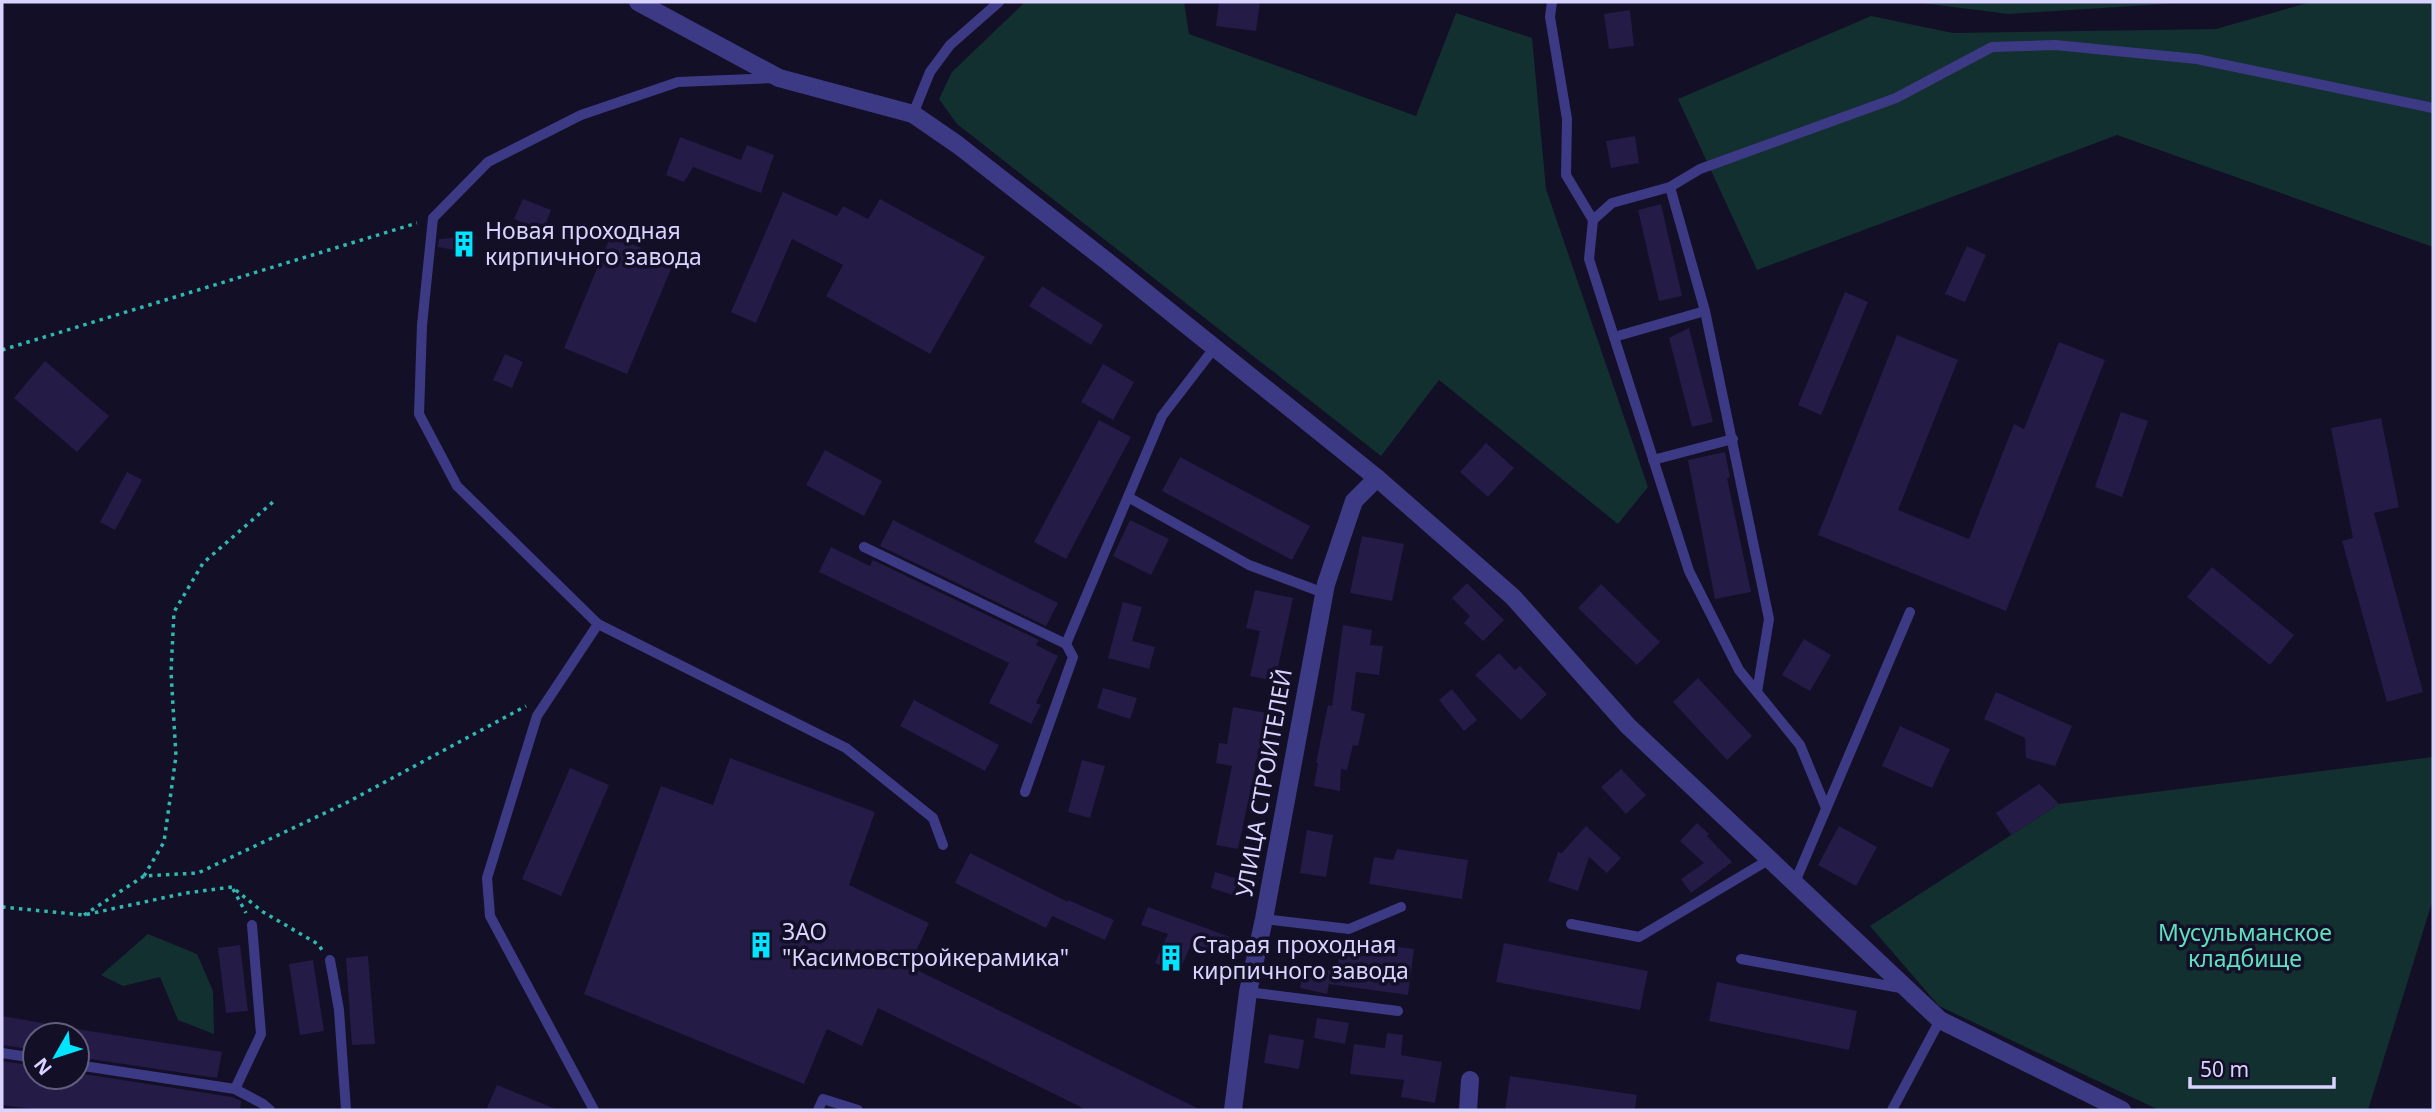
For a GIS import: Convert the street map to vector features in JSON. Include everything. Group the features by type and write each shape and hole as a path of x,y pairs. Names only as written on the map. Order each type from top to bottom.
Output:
{"street":[{"path":"638,2 779,78 913,114 1001,178 1377,478 1513,597 1628,726 1940,1020 2122,1110"},
{"name":"УЛИЦА СТРОИТЕЛЕЙ","path":"1233,1110 1248,992 1324,593 1354,501 1377,478"},
{"path":"1468,1110 1470,1080"}],"lane":[{"path":"913,114 930,72 950,45 999,2"},
{"path":"1552,2 1550,17 1567,119 1566,175 1593,220 1589,259 1689,571 1739,670 1800,745 1826,808"},
{"path":"1593,220 1612,203 1670,187 1700,169 1896,98 1992,47 2055,45 2197,60 2433,108"},
{"path":"779,78 678,82 581,115 488,162 433,218 422,325 419,414 457,486 598,624 846,748 933,818 943,845"},
{"path":"1670,187 1705,311 1769,619 1757,692"},
{"path":"1614,337 1705,311"},
{"path":"1066,644 1162,416 1214,347"},
{"path":"1653,460 1733,439"},
{"path":"1128,496 1249,565 1324,593"},
{"path":"864,547 1066,644 1073,657 1025,792"},
{"path":"1795,882 1910,612"},
{"path":"594,1110 490,916 486,878 537,716 598,624"},
{"path":"1571,924 1639,937 1770,859"},
{"path":"1264,919 1349,929 1401,907"},
{"path":"235,1089 261,1034 252,925"},
{"path":"1741,959 1909,990"},
{"path":"330,960 339,1010 346,1110"},
{"path":"1248,992 1398,1011"},
{"path":"1892,1110 1940,1020"},
{"path":"2,1053 21,1056"},
{"path":"91,1067 235,1089 270,1110"},
{"path":"817,1110 823,1099 858,1110"}],"path":[{"path":"2,350 433,218"},
{"path":"84,915 144,876 164,842 176,756 171,672 174,612 202,563 273,502"},
{"path":"144,876 198,873 346,803 552,692"},
{"path":"232,887 252,925"},
{"path":"2,907 84,915 186,893 232,887 262,912 318,944 330,960"}],"green space":[{"path":"1025,2 1184,2 1189,34 1416,116 1456,13 1532,38 1546,189 1648,487 1618,524 1439,380 1381,456 957,124 939,99 952,72"},
{"path":"1914,2 2195,2 2008,14"},
{"path":"2311,2 2433,2 2433,247 2117,135 1757,270 1678,99 1871,16 1953,33 2216,29"},
{"name":"Мусульманское кладбище","path":"2433,757 2433,899 2368,1110 2159,1110 1939,1006 1870,926 2059,804"},
{"path":"148,934 197,954 213,991 214,1034 178,1020 160,977 123,986 101,975"}],"building":[{"path":"1219,2 1260,2 1256,31 1216,26"},
{"path":"1630,10 1634,46 1609,49 1604,14"},
{"path":"1635,136 1639,163 1611,168 1606,141"},
{"path":"680,137 741,160 747,145 774,155 761,193 693,167 684,182 666,175"},
{"path":"783,192 837,216 843,206 868,219 880,199 985,257 930,354 826,296 843,265 792,239 756,323 731,312"},
{"path":"523,199 551,210 543,231 514,219"},
{"path":"1661,204 1682,296 1659,301 1638,210"},
{"path":"611,235 674,262 627,374 564,348"},
{"name":"Новая проходная кирпичного завода","path":"476,236 473,253 438,247 439,239"},
{"path":"1967,246 1986,255 1965,302 1945,294"},
{"path":"1042,286 1103,325 1091,345 1029,306"},
{"path":"1845,292 1868,302 1821,415 1798,405"},
{"path":"1689,328 1713,422 1692,427 1669,338"},
{"path":"1897,335 1958,360 1898,510 1969,539 2014,424 2024,429 2059,342 2105,360 2006,611 1818,535"},
{"path":"505,354 523,362 512,388 493,380"},
{"path":"45,361 109,416 77,452 14,398"},
{"path":"1103,364 1134,382 1113,420 1081,402"},
{"path":"2121,412 2148,421 2122,497 2095,487"},
{"path":"2381,418 2399,507 2374,513 2423,692 2387,702 2342,541 2353,538 2331,428"},
{"path":"1099,420 1131,437 1066,559 1034,542"},
{"path":"1486,443 1514,468 1488,497 1460,472"},
{"path":"825,450 882,481 864,516 806,485"},
{"path":"1725,452 1730,477 1727,478 1751,592 1715,599 1688,460"},
{"path":"1180,457 1310,526 1292,560 1162,491"},
{"path":"127,472 142,480 115,530 100,522"},
{"path":"893,520 1058,603 1046,626 880,546"},
{"path":"1130,520 1169,539 1151,575 1113,556"},
{"path":"1362,536 1404,544 1392,601 1350,593"},
{"path":"831,547 870,566 873,560 1039,640 1036,645 1058,656 1036,703 1041,705 1031,724 989,703 1009,663 819,572"},
{"path":"2212,567 2294,635 2270,665 2187,597"},
{"path":"1467,583 1504,620 1483,641 1464,623 1470,616 1452,598"},
{"path":"1601,584 1660,642 1637,665 1578,608"},
{"path":"1255,590 1293,598 1275,681 1250,676 1260,631 1246,628"},
{"path":"1123,602 1142,607 1132,641 1155,647 1149,669 1108,658"},
{"path":"1343,625 1372,630 1370,645 1383,646 1379,675 1356,672 1351,710 1365,714 1358,746 1353,745 1347,770 1341,769 1340,791 1314,786 1328,705 1332,706"},
{"path":"1804,639 1831,655 1810,691 1782,675"},
{"path":"1499,653 1515,670 1520,666 1547,694 1521,720 1475,675"},
{"path":"1698,678 1752,736 1727,760 1673,702"},
{"path":"1103,688 1137,698 1130,719 1097,708"},
{"path":"1452,689 1477,720 1464,731 1439,700"},
{"path":"1996,692 2072,726 2055,766 2026,758 2025,738 1984,719"},
{"path":"914,700 999,745 985,771 900,726"},
{"path":"1233,707 1267,713 1238,849 1216,845 1232,766 1216,763 1219,743 1227,744"},
{"path":"1900,726 1950,749 1932,788 1882,766"},
{"name":"ЗАО \"Касимовстройкерамика\"","path":"730,758 875,812 849,885 929,923 909,966 1201,1110 1087,1110 878,1008 862,1046 827,1029 804,1084 584,994 661,786 713,805"},
{"path":"1082,760 1105,766 1090,818 1068,812"},
{"path":"570,768 609,785 561,896 522,879"},
{"path":"1621,769 1646,795 1626,814 1601,787"},
{"path":"2039,784 2059,804 2011,835 1996,813"},
{"path":"1697,823 1732,862 1691,893 1681,879 1704,863 1680,841"},
{"path":"1586,826 1621,858 1607,873 1589,857 1578,891 1548,881 1558,852 1562,853"},
{"path":"1839,826 1877,847 1856,886 1818,865"},
{"path":"1307,830 1333,835 1326,877 1300,873"},
{"path":"1397,849 1468,860 1462,899 1369,884 1374,857 1393,860"},
{"path":"970,853 1068,902 1114,920 1105,940 1052,916 1046,928 955,883"},
{"path":"1215,872 1238,879 1233,895 1211,888"},
{"path":"1148,907 1230,937 1223,955 1192,943 1178,973 1155,963 1168,934 1141,925"},
{"path":"1341,940 1414,949 1408,995 1329,984 1327,994 1300,988 1305,965 1337,972"},
{"path":"1504,943 1648,971 1640,1010 1496,982"},
{"path":"240,945 248,1011 226,1013 218,948"},
{"path":"368,956 375,1044 352,1045 346,958"},
{"path":"313,960 324,1031 300,1035 289,964"},
{"path":"1717,982 1857,1011 1849,1050 1709,1021"},
{"path":"2,1016 31,1021 21,1021 21,1048 2,1045"},
{"path":"1317,1018 1349,1023 1345,1044 1314,1038"},
{"path":"91,1031 222,1052 217,1078 91,1059"},
{"path":"1387,1033 1403,1035 1401,1055 1442,1062 1435,1103 1401,1097 1404,1080 1350,1074 1354,1044 1385,1048"},
{"path":"1269,1034 1304,1040 1299,1069 1264,1063"},
{"path":"2,1061 21,1064 21,1091 91,1091 91,1075 232,1097 241,1101 240,1110 41,1110 2,1105"},
{"path":"1510,1076 1637,1095 1635,1110 1505,1110"},
{"path":"497,1085 558,1110 486,1110"}],"place":[{"name":"Новая проходная кирпичного завода","path":"464,244"},
{"name":"ЗАО \"Касимовстройкерамика\"","path":"761,945"},
{"name":"Старая проходная кирпичного завода","path":"1171,958"}]}
